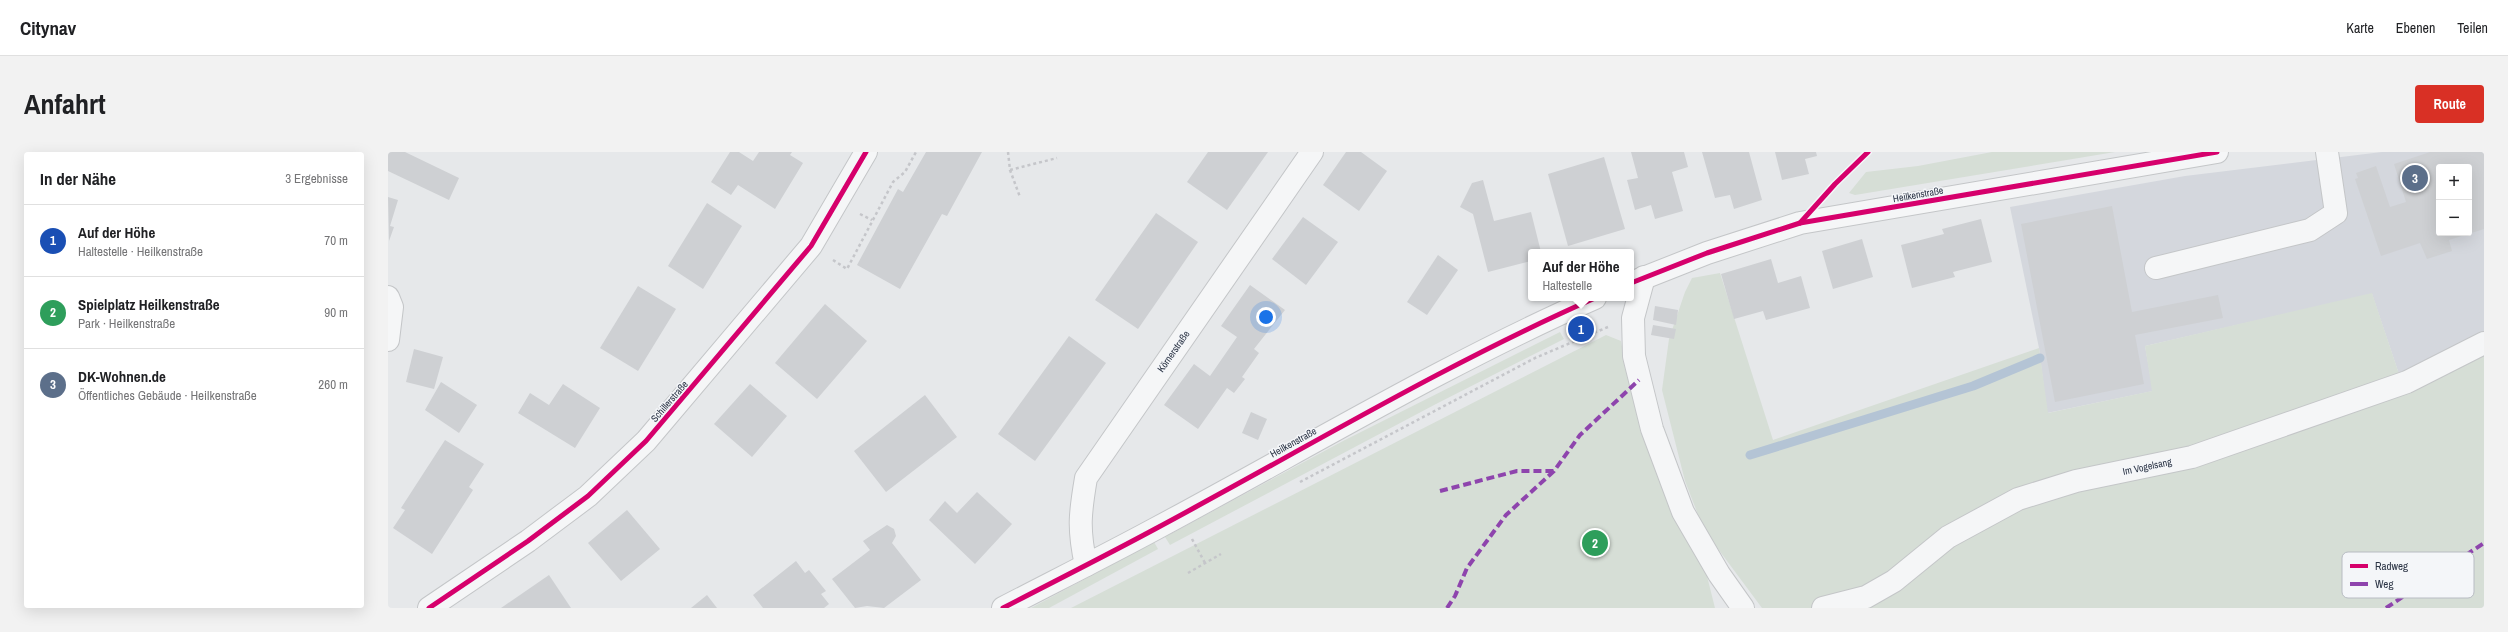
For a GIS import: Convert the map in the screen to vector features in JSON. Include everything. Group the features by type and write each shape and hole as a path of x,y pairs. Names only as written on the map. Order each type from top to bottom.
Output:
{"street":[{"name":"Schillerstraße","path":"429,608 528,541 588,496 646,440 811,246 866,152"},
{"name":"Körnerstraße","path":"1086,565 1079,518 1086,478 1312,152"},
{"name":"Heilkenstraße","path":"1637,280 1707,253 1800,223 2189,154 2217,152"},
{"path":"2156,268 2310,230 2336,213 2327,152"},
{"path":"1637,280 1633,318 1634,356 1652,429 1683,512 1719,574 1743,608"},
{"path":"388,297 392,307 388,340"},
{"name":"Heilkenstraße","path":"1003,608 1086,565 1368,411 1557,315 1588,301"},
{"name":"Im Vogelsang","path":"1823,608 1866,597 1894,581 1948,537 2018,498 2076,482 2192,457 2407,382 2484,343"}],"path":[{"path":"811,246 847,269 893,182 905,172 916,152"},
{"path":"1008,152 1010,170 1020,197"},
{"path":"1800,223 1835,184 1868,152"},
{"path":"1010,170 1057,158"},
{"path":"1297,484 1535,358 1597,330 1633,318"},
{"path":"1185,543 1198,536"},
{"path":"1192,539 1205,563"},
{"path":"1188,572 1221,554"}],"shaded area":[{"path":"1992,152 2115,152 1855,195 1849,193 1866,172 1918,166"},
{"path":"2382,152 2484,152 2484,335 2399,374 2372,294 2145,346 2153,391 2047,413 2039,348 2010,207 2185,176"},
{"path":"1720,273 1773,440 2039,348 2048,413 2152,391 2145,346 2372,293 2399,374 2484,335 2484,608 1762,608 1704,530 1685,481 1662,390 1669,339 1685,292 1692,278"},
{"path":"1560,332 1564,339 1436,404 1170,545 1165,537 1343,441"},
{"path":"1606,335 1621,341 1625,364 1673,516 1707,576 1715,608 1071,608"},
{"path":"1154,542 1158,549 1049,608 1031,608"}],"building":[{"path":"388,152 405,152 459,178 449,200 388,171"},
{"path":"730,152 739,152 753,161 759,152 792,152 790,155 803,163 775,209 738,185 731,195 711,182"},
{"path":"926,152 982,152 947,216 942,214 900,289 857,265 898,189 903,192"},
{"path":"1208,152 1268,152 1227,210 1187,182"},
{"path":"1346,152 1361,152 1387,171 1359,211 1323,185"},
{"path":"1631,152 1684,152 1688,167 1672,172 1683,211 1655,219 1651,205 1635,210 1627,180 1638,178"},
{"path":"1702,152 1749,152 1762,200 1734,209 1730,195 1715,198"},
{"path":"1775,152 1816,152 1817,156 1805,159 1809,174 1782,180"},
{"path":"2430,152 2484,152 2484,229 2472,233 2472,164 2436,164 2436,236 2462,236 2449,240 2452,251 2427,259 2420,243 2381,256 2355,179 2358,178 2356,173 2376,166 2390,207 2406,202 2394,164"},
{"path":"1604,157 1625,229 1568,246 1548,174"},
{"path":"1483,180 1494,221 1531,212 1540,249 1528,249 1528,262 1488,272 1473,214 1460,207 1472,183"},
{"path":"388,197 398,200 390,226 394,227 389,241"},
{"path":"707,203 742,226 703,289 668,266"},
{"path":"2112,206 2132,312 2218,295 2223,318 2135,335 2144,384 2055,402 2021,224"},
{"path":"1156,213 1198,242 1138,329 1095,300"},
{"path":"1303,217 1338,242 1306,285 1272,259"},
{"path":"1981,219 1992,262 1953,272 1955,277 1912,288 1901,245 1944,234 1942,229"},
{"path":"1862,239 1873,277 1833,289 1822,251"},
{"path":"1438,255 1458,270 1427,315 1407,302"},
{"path":"1771,259 1778,283 1801,276 1810,308 1766,320 1763,311 1734,319 1721,274"},
{"path":"1250,285 1285,310 1254,349 1259,353 1242,377 1245,379 1234,393 1227,388 1198,429 1164,405 1194,364 1210,376 1237,337 1221,326"},
{"path":"638,286 676,309 638,371 600,348"},
{"path":"825,304 867,341 817,399 775,363"},
{"path":"1655,306 1678,310 1676,325 1653,320"},
{"path":"1653,325 1676,329 1674,339 1651,335"},
{"path":"1069,336 1106,363 1035,461 998,434"},
{"path":"414,349 443,357 434,389 406,382"},
{"path":"441,382 477,405 459,433 425,410"},
{"path":"563,384 600,408 575,448 518,413 530,393 549,405"},
{"path":"750,384 787,416 752,457 714,424"},
{"path":"925,395 957,437 886,492 854,451"},
{"path":"1251,412 1267,419 1258,440 1242,433"},
{"path":"445,440 484,464 469,487 473,490 432,554 393,528 405,510 401,508"},
{"path":"977,492 1012,524 975,564 929,520 945,501 957,513"},
{"path":"627,510 660,549 621,581 588,543"},
{"path":"887,525 894,529 896,536 892,543 921,580 884,608 867,606 855,608 832,579 870,550 863,541"},
{"path":"796,561 805,573 809,570 826,591 821,594 829,604 824,608 763,608 753,595"},
{"path":"549,575 571,608 501,608"},
{"path":"707,595 717,608 691,608"}],"waterway":[{"path":"1750,455 1973,386 2040,358"}],"marked path":[{"path":"1447,608 1455,596 1467,568 1506,515 1554,471 1580,435 1639,380"},
{"path":"1440,491 1517,471 1554,471"},
{"path":"2470,552 2484,543"},
{"path":"2386,608 2401,598"}],"cycle path":[{"path":"429,608 528,541 588,496 646,441 811,246 866,152"},
{"path":"1800,223 1835,184 1868,152"},
{"path":"1634,282 1707,253 1800,223 2217,152"},
{"path":"1003,608 1155,529 1427,380 1538,324 1588,301"}],"place":[{"name":"DK-Wohnen.de","path":"2415,178"},
{"name":"Auf der Höhe","path":"1581,329"},
{"name":"Spielplatz Heilkenstraße","path":"1595,543"}]}
